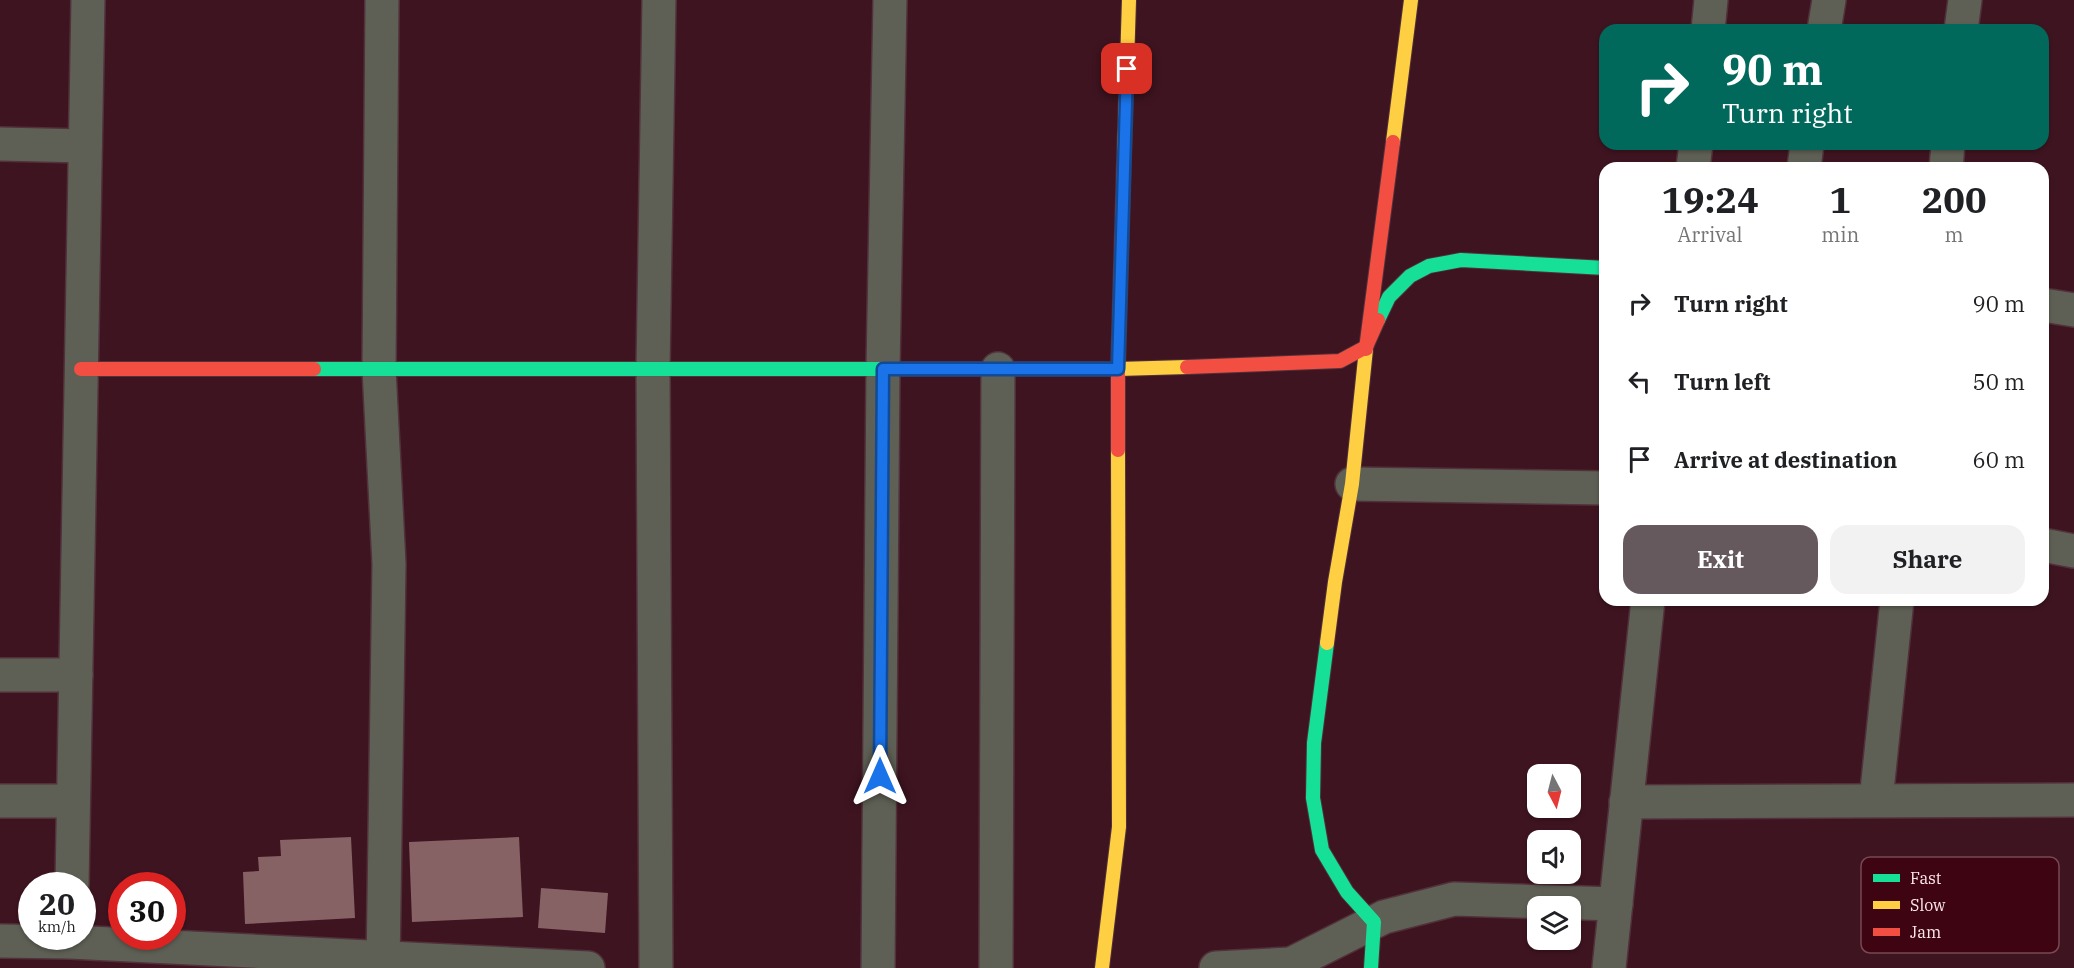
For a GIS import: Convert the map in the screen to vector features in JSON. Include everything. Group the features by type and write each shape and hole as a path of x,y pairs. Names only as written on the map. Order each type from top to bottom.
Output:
{"street":[{"path":"72,872 88,0"},
{"path":"382,0 379,369 389,564 383,963"},
{"path":"656,968 653,369 659,0"},
{"path":"878,968 883,369 890,0"},
{"path":"1102,968 1119,827 1118,369 1129,0"},
{"path":"1371,968 1374,922 1347,892 1322,849 1313,798 1314,743 1335,582 1352,484 1366,346 1411,0"},
{"path":"1709,24 1711,0"},
{"path":"1825,24 1828,0"},
{"path":"1962,24 1965,0"},
{"path":"0,144 85,146"},
{"path":"81,369 1118,369 1340,361 1366,346 1389,297 1410,276 1429,266 1461,260 1599,268"},
{"path":"2049,306 2074,310"},
{"path":"996,968 998,369"},
{"path":"1352,484 1599,488"},
{"path":"2049,546 2074,551"},
{"path":"1609,968 1647,606"},
{"path":"1876,800 1896,606"},
{"path":"0,675 76,675"},
{"path":"1626,802 2074,800"},
{"path":"0,801 73,801"},
{"path":"1216,968 1291,964 1384,917 1454,899 1616,904"},
{"path":"0,941 18,943"},
{"path":"92,950 383,963 588,968"}],"building":[{"path":"351,837 355,918 245,924 243,872 259,871 258,857 281,856 280,840"},
{"path":"519,837 523,917 412,922 409,842"},
{"path":"541,888 608,893 605,933 538,928"}],"traffic: fast":[{"path":"1378,320 1389,297 1410,276 1429,266 1461,260 1599,268"},
{"path":"314,369 896,369"},
{"path":"1327,643 1314,743 1313,798 1322,850 1347,892 1374,922 1371,968"}],"traffic: slow":[{"path":"1124,160 1129,0"},
{"path":"1393,142 1411,0"},
{"path":"1327,643 1352,484 1366,349"},
{"path":"896,369 1187,367"},
{"path":"1102,968 1119,827 1118,450"}],"traffic: jam":[{"path":"1366,349 1393,142"},
{"path":"1118,450 1124,160"},
{"path":"1187,367 1340,361 1366,347 1378,320"},
{"path":"81,369 314,369"}],"route":[{"path":"880,776 883,369 1118,369 1127,69"}]}
